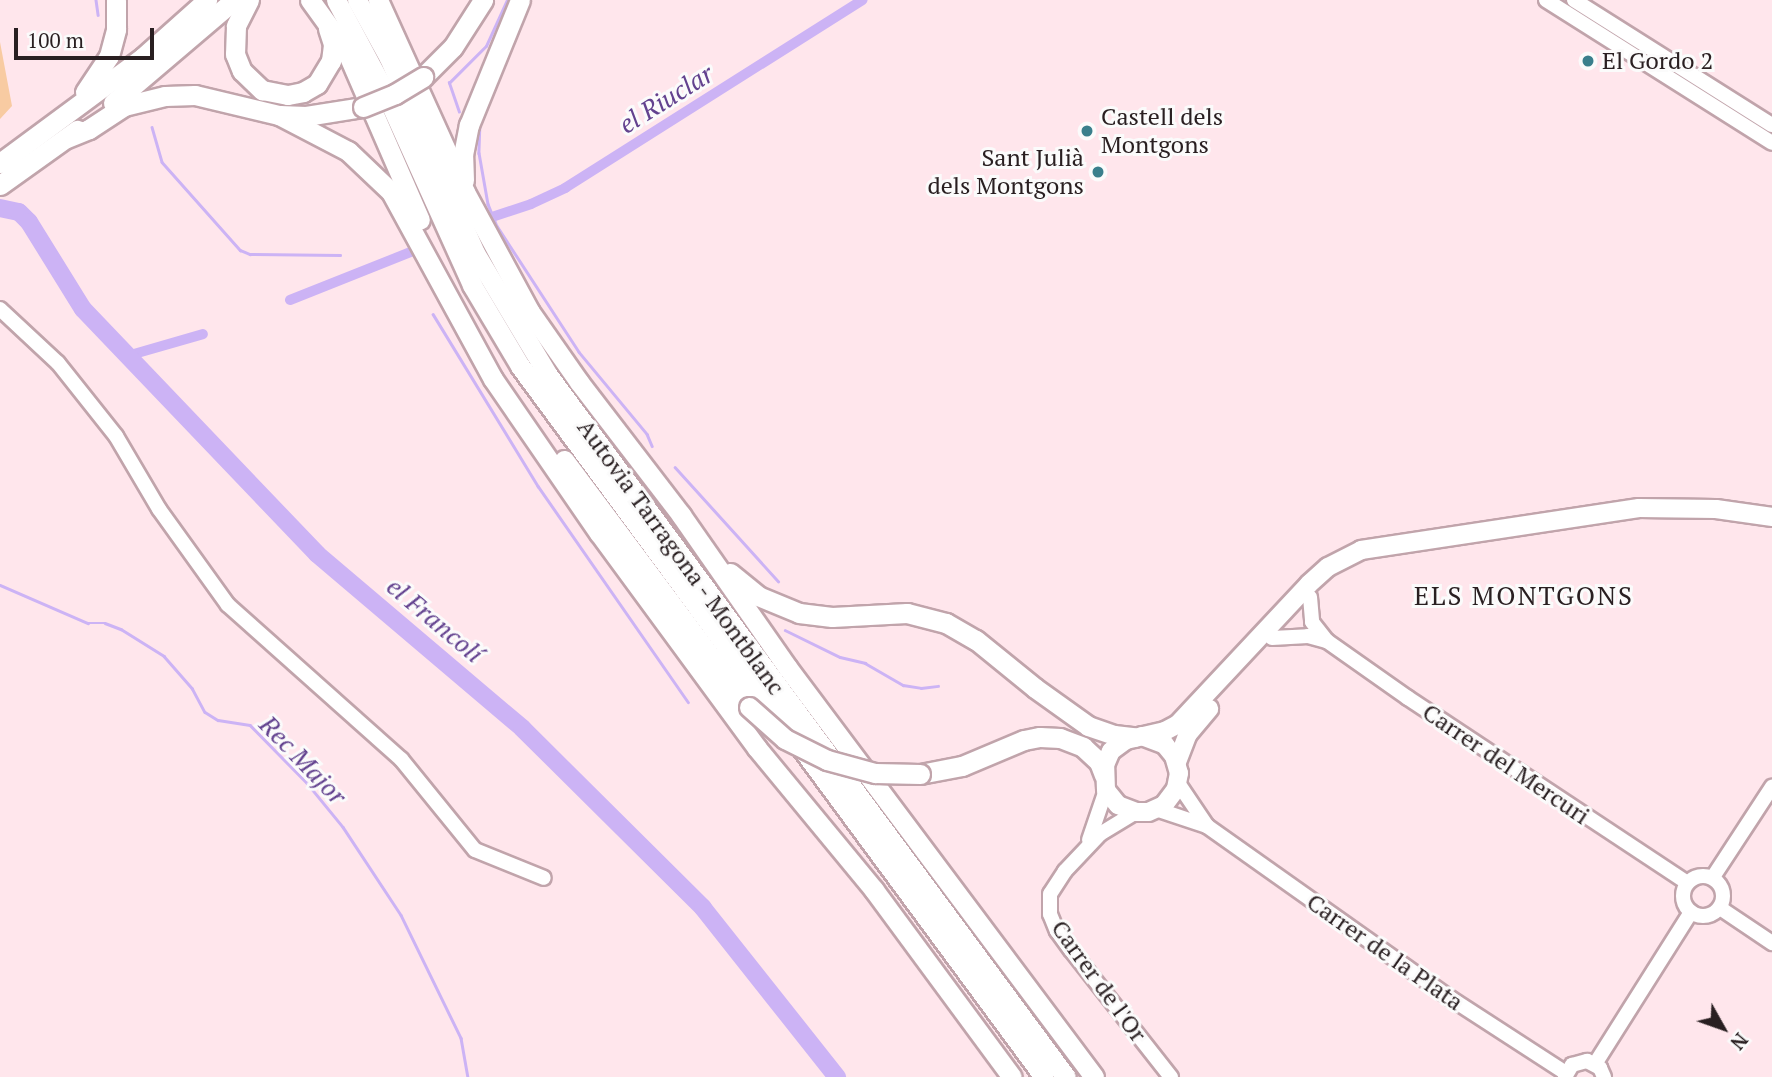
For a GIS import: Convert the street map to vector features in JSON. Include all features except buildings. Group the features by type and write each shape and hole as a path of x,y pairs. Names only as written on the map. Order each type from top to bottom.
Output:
{"highway":[{"path":"89,110 92,85 109,56 116,29 116,0"},
{"path":"89,110 208,0"},
{"path":"0,185 61,130 170,58 234,0"},
{"path":"249,0 236,26 235,54 247,79 262,90 279,95 296,94 310,89 328,69 333,44 315,8"},
{"name":"Autovia Tarragona - Montblanc","path":"336,0 355,29 386,92 461,264 520,366 1044,1077"},
{"name":"Autovia Tarragona - Montblanc","path":"357,0 389,58 455,212 497,295 548,375 1066,1077"},
{"path":"378,0 465,191 508,275 542,331 681,515 787,667 1094,1077"},
{"path":"89,110 180,95 208,97 279,114 324,115 363,107 396,94 423,77 453,47 483,0"},
{"path":"465,191 463,155 469,125 520,0"},
{"path":"315,8 346,50 441,265 529,429"},
{"path":"279,114 348,152 391,192 409,220 469,339 599,533 757,748 811,810 1012,1077"},
{"path":"0,163 61,130"},
{"path":"503,378 749,707 785,738 827,760 875,772 920,774 962,766 1024,740 1040,737 1060,738 1083,747 1100,762 1105,783"},
{"path":"681,515 734,578 775,606 821,617 898,612 937,619 976,640 1035,688 1088,726 1114,735 1138,737"},
{"path":"678,550 693,562 766,648 787,667"},
{"path":"811,810 860,853 904,902 924,916"},
{"path":"1014,970 1081,1077"}],"main road":[{"path":"1772,517 1716,509 1639,508 1361,550 1328,567 1309,584 1184,719 1165,731 1138,737 1111,751 1105,783 1118,805 1136,812 1156,809 1168,801 1178,783 1177,762 1188,734 1310,597 1340,570 1375,556 1590,523 1672,516 1772,528"},
{"path":"1138,737 1165,745 1177,762"}],"street":[{"path":"1546,0 1772,143"},
{"path":"1574,0 1772,125"},
{"path":"0,309 58,363 116,436 159,509 228,605 401,759 475,850 544,878"},
{"name":"Carrer del Mercuri","path":"1310,597 1312,622 1327,641 1408,698 1687,883"},
{"name":"Carrer del Mercuri","path":"1272,638 1297,636 1327,641"},
{"name":"Carrer de l'Or","path":"1085,848 1095,827 1105,783"},
{"name":"Carrer de la Plata","path":"1178,783 1207,826"},
{"path":"1713,877 1772,787"},
{"name":"Carrer de la Plata","path":"1156,809 1207,826 1450,998 1565,1075"},
{"name":"Carrer de l'Or","path":"1136,812 1085,848 1054,884 1050,894 1050,914 1057,931 1071,950 1171,1077"},
{"path":"1702,875 1713,877 1722,887 1724,895 1720,908 1709,915 1691,912 1683,896 1687,883 1702,875"},
{"path":"1720,908 1772,943"},
{"path":"1595,1064 1691,912"},
{"path":"1565,1075 1577,1063 1595,1064"},
{"path":"1595,1064 1604,1077"}],"shaded area":[{"path":"0,42 12,106 0,119"}],"waterway":[{"path":"96,0 98,15"},
{"path":"459,112 449,83 486,46 507,0"},
{"name":"el Riuclar","path":"486,219 531,204 565,188 862,0"},
{"path":"480,121 479,153 488,204 497,226 579,352 647,434 652,446"},
{"path":"152,127 162,162 240,250 250,254 340,255"},
{"name":"el Francolí","path":"0,208 19,212 29,222 83,309 317,554 522,728 703,908 837,1077"},
{"name":"el Riuclar","path":"290,300 418,249"},
{"path":"433,314 538,486 688,702"},
{"name":"el Riuclar","path":"127,356 203,334"},
{"path":"675,467 778,581"},
{"name":"Rec Major","path":"0,585 88,623 105,623 121,629 164,656 192,688 205,712 218,720 250,725 307,783 343,827 401,915 461,1038 468,1077"},
{"path":"785,630 840,657 865,663 903,685 921,688 938,686"}],"place":[{"name":"El Gordo 2","path":"1588,61"},
{"name":"Castell dels Montgons","path":"1087,131"},
{"name":"Sant Julià dels Montgons","path":"1098,172"}],"district":[{"name":"ELS MONTGONS","path":"1524,596"}]}
